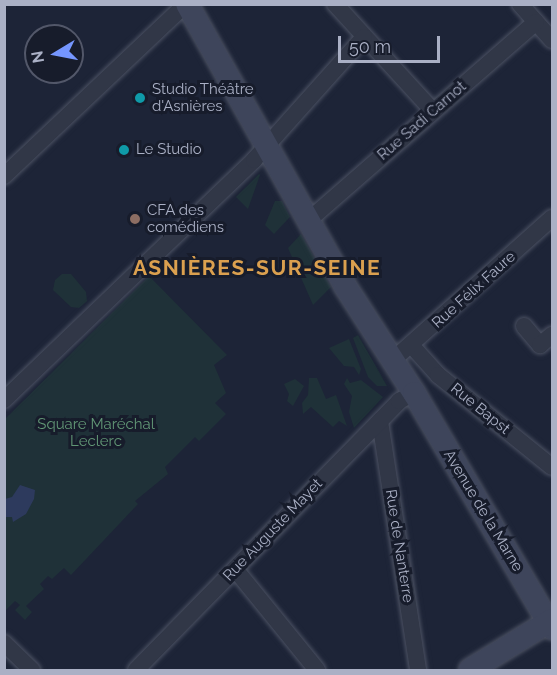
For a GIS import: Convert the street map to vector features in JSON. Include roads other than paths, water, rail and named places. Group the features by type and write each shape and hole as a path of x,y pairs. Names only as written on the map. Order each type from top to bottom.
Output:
{"main road":[{"name":"Avenue de la Marne","path":"187,4 309,220 551,623"},
{"path":"470,670 551,623"}],"street":[{"path":"4,176 187,4"},
{"path":"335,4 433,111"},
{"path":"520,4 552,40"},
{"name":"Rue Sadi Carnot","path":"309,220 536,22"},
{"path":"4,400 144,266 265,145 364,37"},
{"name":"Rue Félix Faure","path":"393,360 412,346 551,221"},
{"path":"524,326 540,345 552,335"},
{"name":"Rue Bapst","path":"412,346 438,375 552,467"},
{"name":"Rue Auguste Mayet","path":"136,670 399,401 414,393"},
{"name":"Rue de Nanterre","path":"380,421 418,670"},
{"path":"235,569 317,670"},
{"path":"9,648 13,670"},
{"path":"9,648 32,670"}],"water":[{"path":"20,485 35,490 34,499 26,514 13,522 12,517 5,517 5,499 12,497"}],"place":[{"name":"Studio Théâtre d'Asnières","path":"140,98"},
{"name":"Le Studio","path":"124,150"},
{"name":"CFA des comédiens","path":"135,219"}],"district":[{"name":"ASNIÈRES-SUR-SEINE","path":"257,268"}],"park label":[{"name":"Square Maréchal Leclerc","path":"96,432"}]}
